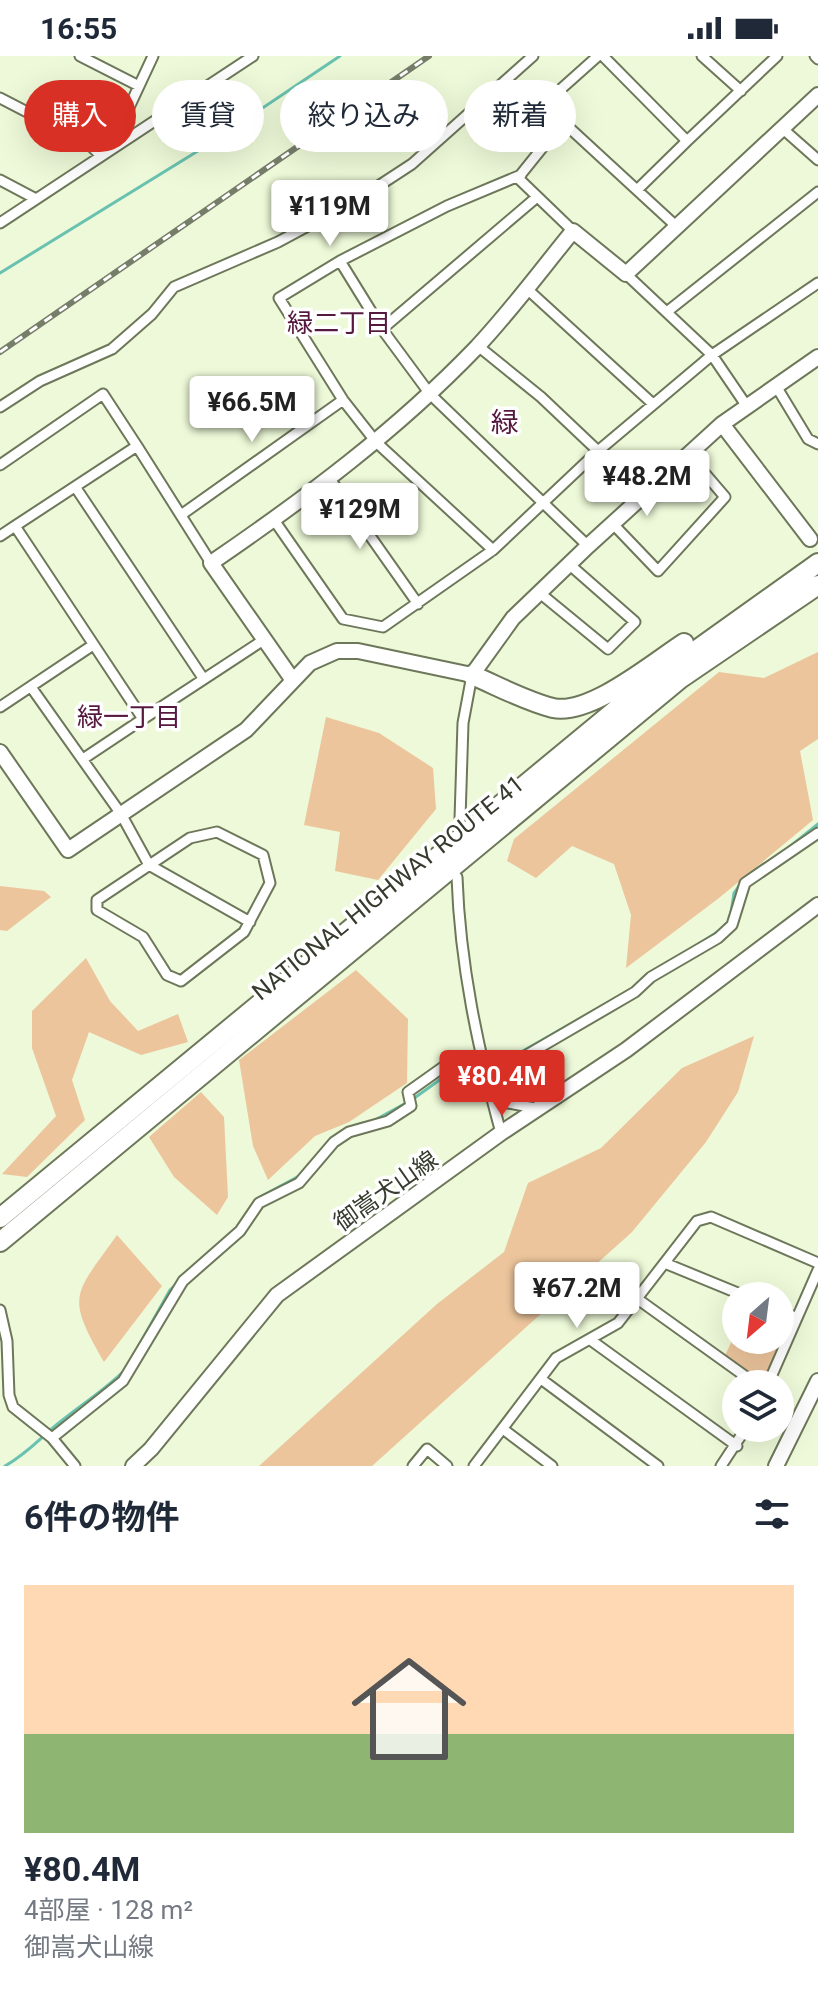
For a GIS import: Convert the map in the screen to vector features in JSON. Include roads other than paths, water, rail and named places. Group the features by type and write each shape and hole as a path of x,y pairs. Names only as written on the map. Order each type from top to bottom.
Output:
{"highway":[{"name":"NATIONAL HIGHWAY ROUTE 41","path":"0,1216 636,693 776,590 818,563"},
{"name":"NATIONAL HIGHWAY ROUTE 41","path":"0,1242 680,679 818,585"},
{"path":"472,675 553,707 584,705 722,618 776,590"}],"street":[{"path":"80,56 139,86"},
{"path":"136,92 153,56"},
{"path":"136,133 253,56"},
{"path":"0,407 40,381 112,349 152,314 174,287 278,242 360,198 412,164 533,56"},
{"path":"572,80 600,56 687,141"},
{"path":"702,56 741,91"},
{"path":"637,190 777,56"},
{"path":"626,274 818,95"},
{"path":"0,98 89,144 101,156"},
{"path":"783,129 818,160"},
{"path":"576,134 676,226"},
{"path":"0,223 107,152"},
{"path":"539,152 518,178 573,231 668,311 712,355 746,405"},
{"path":"493,550 376,442 343,400 279,298 340,261 447,206 521,175"},
{"path":"0,180 36,199"},
{"path":"668,311 818,192"},
{"path":"382,329 537,197"},
{"path":"211,563 330,479 430,394 478,346 573,231"},
{"path":"340,261 382,329 430,394 547,503 588,546"},
{"path":"274,520 343,619 383,627 493,550 547,503 598,451 712,355 818,283"},
{"path":"526,288 653,404"},
{"path":"478,346 541,397 598,451"},
{"path":"460,819 463,723 472,675 513,618 722,424 818,357"},
{"path":"776,386 808,439 818,444"},
{"path":"0,465 103,394 211,563 292,679"},
{"path":"181,515 343,400"},
{"path":"722,424 810,539"},
{"path":"0,536 137,446"},
{"path":"613,524 658,571 725,497 689,455"},
{"path":"330,479 418,604"},
{"path":"76,488 203,678"},
{"path":"15,526 143,719"},
{"path":"541,594 608,649 635,622 570,565"},
{"path":"83,759 265,639"},
{"path":"0,707 93,645"},
{"path":"0,752 68,850 246,730 310,663 337,651 358,651 472,675"},
{"path":"31,687 121,814 149,865 250,922"},
{"path":"217,832 263,855 270,883 250,922 244,932 181,981 167,975 143,937 97,910 97,900 190,838 217,832"},
{"path":"484,1069 520,1059 635,992 651,977 718,938 732,925 745,883 818,833"},
{"path":"457,877 459,940 479,1056 501,1133"},
{"name":"御嵩犬山線","path":"133,1466 151,1449 277,1295 501,1133 626,1050 818,905"},
{"path":"49,1435 123,1381 183,1281 240,1231 259,1203 299,1183 310,1174 334,1142 349,1132 388,1121 411,1106 408,1092 437,1071 479,1056"},
{"path":"488,1083 508,1103 522,1108 539,1108"},
{"path":"474,1466 556,1358 592,1341 618,1323 667,1264 697,1221 711,1217 818,1263"},
{"path":"667,1264 722,1287"},
{"path":"774,1370 818,1270"},
{"path":"639,1300 736,1370"},
{"path":"0,1310 7,1341 9,1395 13,1407 49,1435 75,1466"},
{"path":"592,1341 737,1446"},
{"path":"541,1379 658,1466"},
{"path":"776,1466 818,1381"},
{"path":"503,1429 552,1466"},
{"path":"721,1466 739,1442"},
{"path":"413,1466 427,1449 447,1466"}],"waterway":[{"path":"0,273 206,146 340,56"},
{"path":"787,849 818,824"},
{"path":"756,870 751,873 764,864"},
{"path":"731,913 734,893 741,883"},
{"path":"688,951 722,929"},
{"path":"514,1056 604,1005"},
{"path":"413,1099 452,1071 479,1064"},
{"path":"375,1120 406,1103"},
{"path":"348,1128 363,1123"},
{"path":"260,1197 301,1175"},
{"path":"133,1356 170,1290 214,1248"},
{"path":"5,1466 126,1369"}],"railway":[{"path":"0,352 429,56"}],"district":[{"name":"緑二丁目","path":"339,323"},
{"name":"緑","path":"505,422"},
{"name":"緑一丁目","path":"129,717"}]}
